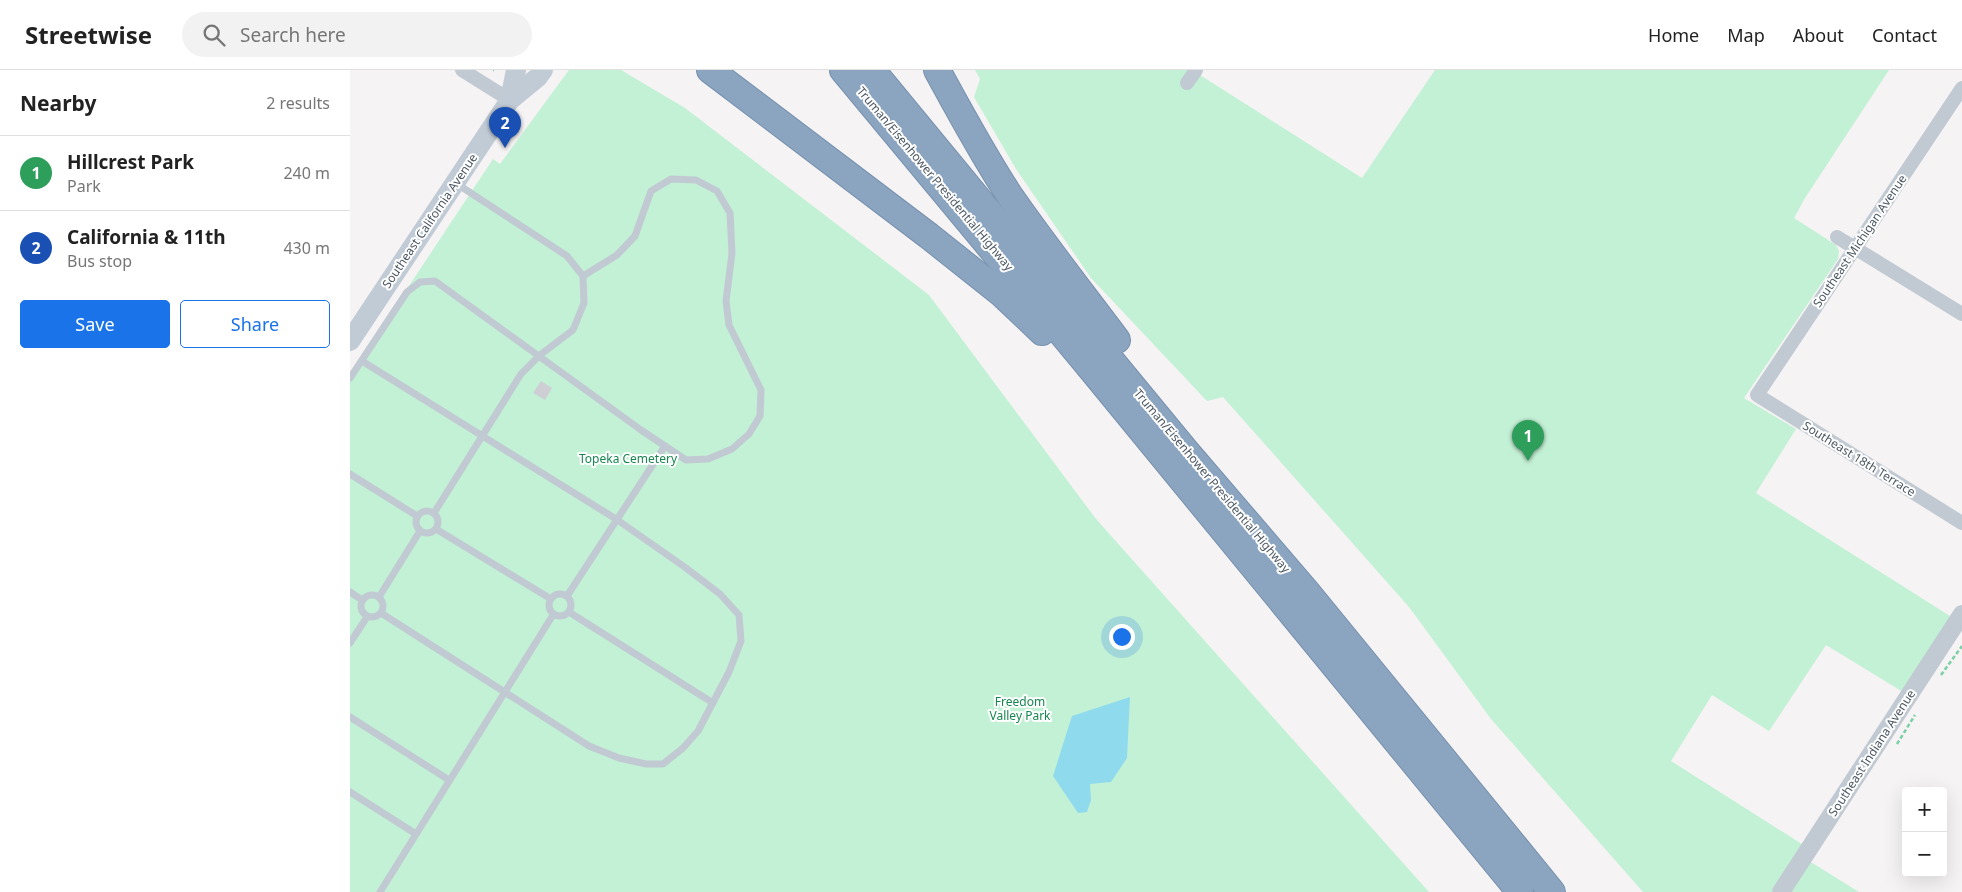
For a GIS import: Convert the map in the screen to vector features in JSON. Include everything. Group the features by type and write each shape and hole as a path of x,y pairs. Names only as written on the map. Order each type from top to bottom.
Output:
{"highway":[{"path":"710,70 929,236 1002,294 1062,351 1092,370"},
{"name":"Truman/Eisenhower Presidential Highway","path":"843,70 1520,892"},
{"name":"Truman/Eisenhower Presidential Highway","path":"872,70 1185,450 1307,592 1552,892"},
{"path":"937,70 984,155 1044,244 1252,514 1307,592"}],"main road":[{"name":"Southeast California Avenue","path":"510,100 516,70"},
{"name":"Southeast California Avenue","path":"353,330 510,100 538,78 543,70"}],"street":[{"path":"462,70 510,100"},
{"path":"1187,83 1196,70"},
{"name":"Southeast Michigan Avenue","path":"1757,395 1962,88"},
{"path":"1837,238 1962,314"},
{"name":"Southeast 18th Terrace","path":"1757,395 1962,523"},
{"name":"Southeast Indiana Avenue","path":"1781,892 1962,614"}],"lane":[{"path":"350,378 407,292 420,282 435,281 686,460 708,459 732,448 749,434 760,416 761,390 728,325 726,300 732,253 730,213 717,191 696,180 671,179 651,191 635,236 617,255 583,276"},
{"path":"434,513 521,374 540,355 573,330 584,303 583,276 567,256 455,183"},
{"path":"362,360 616,520 686,568 720,594 739,616 741,641 729,672 698,731 683,748 663,764 646,764 619,758 589,746 381,613"},
{"path":"566,596 665,446"},
{"path":"350,474 418,516"},
{"path":"425,510 434,513 438,520 436,529 428,533 420,531 415,523 418,516 425,510"},
{"path":"436,529 550,599"},
{"path":"379,597 420,531"},
{"path":"350,592 362,600"},
{"path":"558,594 566,596 571,604 569,612 561,617 553,614 548,607 550,599 558,594"},
{"path":"370,595 379,597 384,604 381,613 374,618 366,617 360,608 362,600 370,595"},
{"path":"569,612 713,703"},
{"path":"381,891 553,614"},
{"path":"350,642 366,617"},
{"path":"350,717 450,780"},
{"path":"350,792 416,834"}],"green space":[{"name":"Topeka Cemetery","path":"569,70 621,70 685,108 929,295 1096,519 1429,892 350,892 350,375 493,159 500,164"},
{"path":"975,70 1192,70 1362,178 1435,70 1889,70 1805,198 1794,218 1836,245 1839,251 1838,259 1744,398 1796,429 1756,493 1953,618 1903,692 1826,645 1769,731 1712,695 1671,761 1805,846 1774,892 1643,892 1491,719 1409,607 1223,397 1207,401 1091,278 1016,169 974,97 980,79"},
{"path":"1809,861 1859,892 1790,892"}],"water":[{"path":"1130,697 1127,758 1111,782 1090,784 1091,800 1087,812 1078,813 1053,776 1072,716"}],"building":[{"path":"541,381 552,388 545,400 533,393"}],"place":[{"name":"California & 11th","path":"505,148"},
{"name":"Hillcrest Park","path":"1528,461"}],"park label":[{"name":"Freedom Valley Park","path":"1020,709"}]}
